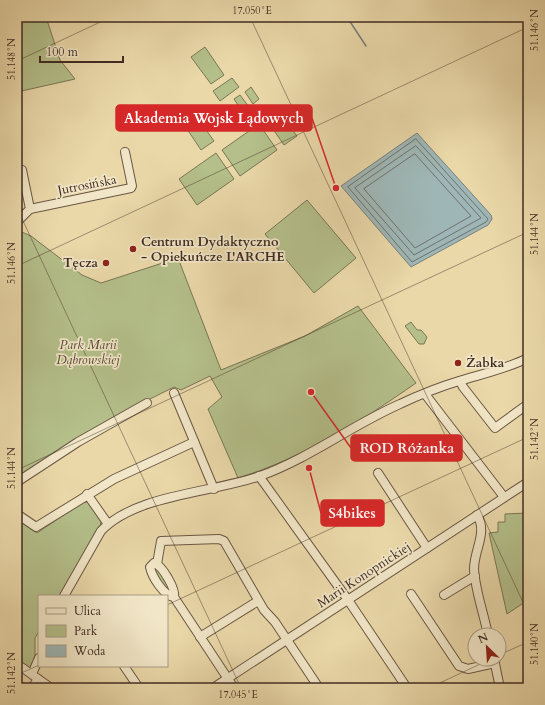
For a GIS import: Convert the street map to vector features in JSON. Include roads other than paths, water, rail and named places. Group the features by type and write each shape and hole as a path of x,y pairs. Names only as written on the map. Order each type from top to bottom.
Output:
{"street":[{"name":"Jutrosińska","path":"30,209 131,188 132,186 125,152"},
{"path":"17,222 30,209 22,170"},
{"path":"65,595 88,552 108,524 152,502 214,489 259,476 322,447 398,404 460,381 510,367 528,358"},
{"path":"460,381 495,428 528,404"},
{"path":"174,393 214,489"},
{"path":"425,394 504,497"},
{"path":"17,482 78,442 146,403"},
{"path":"17,514 36,527 87,494 114,479 194,442"},
{"path":"378,473 427,548"},
{"path":"259,476 348,600 407,688"},
{"name":"Marii Konopnickiej","path":"214,688 528,482"},
{"path":"87,494 108,524"},
{"path":"477,515 483,528 475,558 475,576 486,627"},
{"path":"234,688 174,597 166,594 151,571 150,566 157,564 161,541 222,540 226,544 258,601 287,640 319,688"},
{"path":"444,595 475,576"},
{"path":"411,594 459,666 468,669 474,667"},
{"path":"200,637 258,601"},
{"path":"32,688 38,663"},
{"path":"17,664 51,688"},
{"path":"125,667 139,688"},
{"path":"495,667 500,688"}],"water":[{"path":"417,133 491,215 492,219 488,225 411,267 341,186"}],"waterway":[{"path":"347,17 366,46"}],"place":[{"name":"Akademia Wojsk Lądowych","path":"336,188"},
{"name":"Centrum Dydaktyczno - Opiekuńcze L'ARCHE","path":"133,249"},
{"name":"Tęcza","path":"106,263"},
{"name":"Żabka","path":"458,363"},
{"name":"ROD Różanka","path":"311,392"},
{"name":"S4bikes","path":"309,468"}],"park label":[{"name":"Park Marii Dąbrowskiej","path":"88,352"}]}
